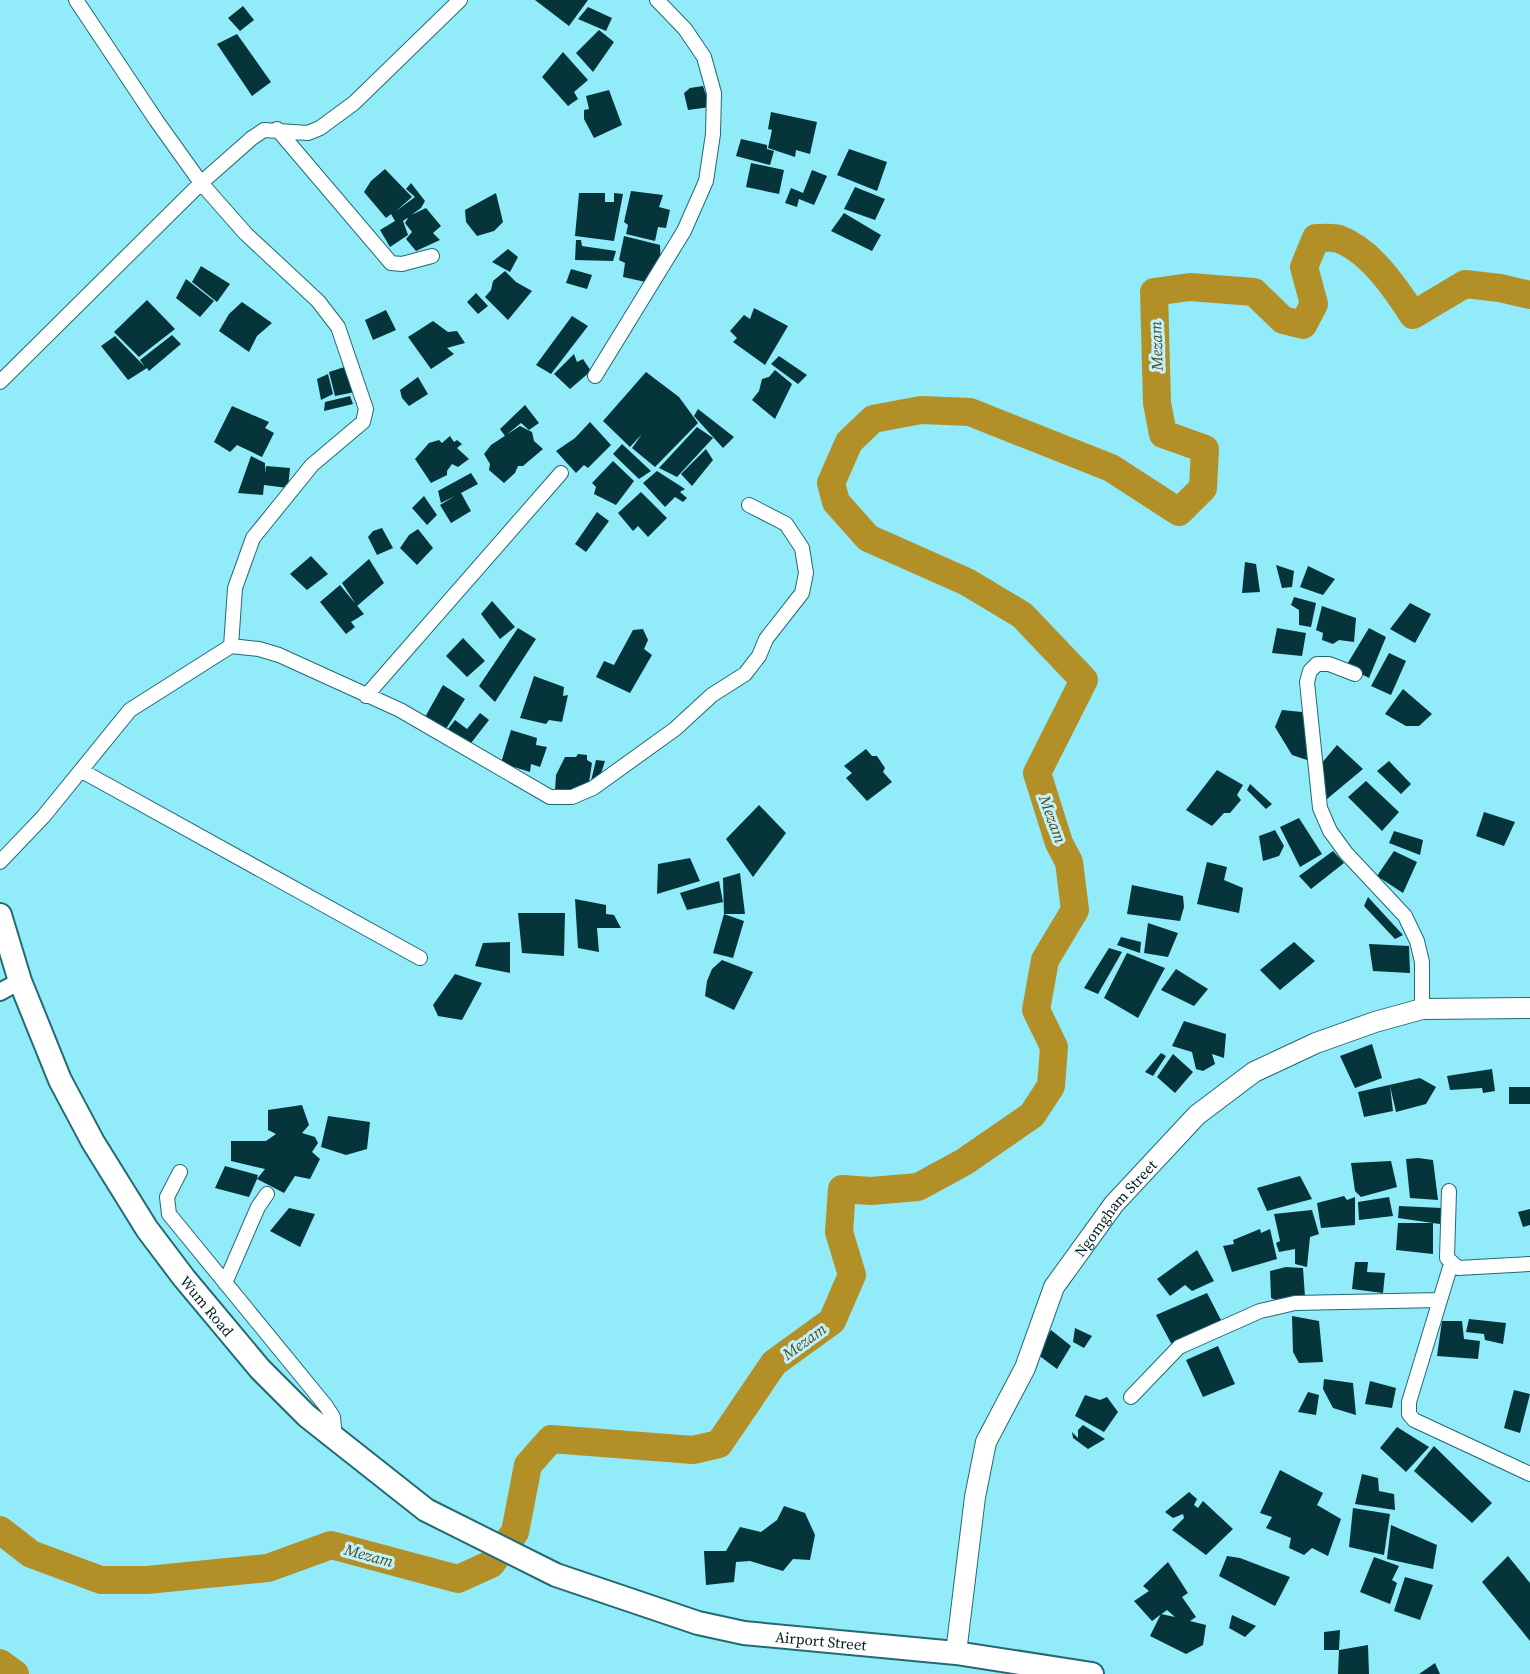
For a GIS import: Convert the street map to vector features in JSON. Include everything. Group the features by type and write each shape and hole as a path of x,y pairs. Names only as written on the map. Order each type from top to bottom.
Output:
{"highway":[{"name":"Wum Road","path":"0,915 20,981 60,1080 93,1142 147,1229 184,1278 260,1369 307,1416 426,1510 505,1552 556,1575"},
{"name":"Airport Street","path":"556,1575 647,1608 744,1633 956,1653 1092,1674"}],"main road":[{"name":"Ngomgham Street","path":"956,1653 975,1497 986,1442 1025,1368 1054,1287 1114,1204 1197,1115 1254,1072 1316,1043 1375,1022 1422,1010 1530,1008"}],"street":[{"path":"76,0 201,183 246,234 318,301 338,327 366,409 363,422 312,465 253,538 235,588 231,646"},
{"path":"0,382 201,183 252,138 264,130 277,129 308,133 320,128 354,103 460,0"},
{"path":"596,376 684,231 706,182 713,134 714,93 704,57 685,29 657,0"},
{"path":"277,129 391,262 402,264 432,256"},
{"path":"366,696 561,473"},
{"path":"0,862 82,771 103,740 130,710 231,646 259,649 279,656 400,710 550,797 572,797 593,788 675,729 712,695 745,674 759,657 766,639 802,593 806,573 802,548 786,524 749,505"},
{"path":"1354,674 1329,664 1317,664 1310,671 1307,682 1320,808 1330,831 1346,853 1405,916 1417,941 1422,962 1422,1010"},
{"path":"82,771 420,958"},
{"path":"0,992 20,981"},
{"path":"180,1172 167,1197 169,1214 326,1406 333,1417 335,1439"},
{"path":"1449,1191 1447,1258 1451,1264 1458,1268 1530,1264"},
{"path":"225,1283 258,1207 267,1194"},
{"path":"1451,1264 1409,1402 1409,1414 1414,1420 1530,1474"},
{"path":"1131,1398 1179,1347 1260,1311 1295,1303 1440,1300"}],"building":[{"path":"535,0 588,0 569,26"},
{"path":"243,6 254,20 240,31 228,18"},
{"path":"588,7 612,18 606,31 578,19"},
{"path":"599,30 614,42 593,72 576,53"},
{"path":"237,34 271,82 252,96 217,44"},
{"path":"563,52 588,80 574,92 578,99 568,106 542,77"},
{"path":"703,86 710,107 688,110 684,93 690,88"},
{"path":"609,90 622,125 594,138 584,119 584,110 589,109 586,96"},
{"path":"771,112 817,122 810,154 796,150 795,157 768,148 772,130 768,129"},
{"path":"741,139 767,145 767,149 774,151 770,165 736,156"},
{"path":"849,149 887,162 877,191 837,175"},
{"path":"751,163 784,170 779,194 746,187"},
{"path":"385,169 412,197 396,211 415,197 406,189 411,183 425,201 421,208 403,221 408,235 390,247 380,230 395,221 391,214 386,218 364,192 371,181"},
{"path":"812,170 827,176 814,205 799,199 797,207 785,203 791,188 803,193"},
{"path":"855,187 885,199 875,220 844,209"},
{"path":"631,191 663,195 659,207 670,210 666,228 658,227 655,241 626,234 628,225 624,222"},
{"path":"496,193 503,222 494,231 477,236 466,222 465,210"},
{"path":"579,193 605,193 605,202 614,202 614,193 623,194 614,241 575,236"},
{"path":"426,208 441,226 433,233 440,240 416,251 406,239 412,232 405,223 409,216"},
{"path":"844,213 881,235 872,251 831,231"},
{"path":"624,236 660,245 661,267 650,283 623,277 625,263 619,260"},
{"path":"576,240 581,240 582,246 616,251 613,261 575,260"},
{"path":"508,249 518,257 510,272 492,262"},
{"path":"201,266 230,284 217,302 192,282"},
{"path":"571,269 592,275 587,289 566,283"},
{"path":"505,271 516,282 532,291 508,320 485,297 491,290 493,281"},
{"path":"186,279 214,301 200,317 176,298"},
{"path":"476,293 488,306 478,314 467,302"},
{"path":"147,300 175,329 139,357 114,332"},
{"path":"242,302 272,323 257,336 249,352 219,331 229,314"},
{"path":"754,308 788,326 765,365 733,342 737,338 730,331 744,315 750,319"},
{"path":"386,310 396,330 373,340 365,320"},
{"path":"572,316 588,326 551,374 536,365"},
{"path":"433,321 448,332 457,331 465,343 447,348 454,354 431,369 408,337"},
{"path":"172,335 181,344 149,371 147,368 128,380 101,346 115,336 145,367 140,360"},
{"path":"574,354 577,362 583,359 591,371 570,389 554,374"},
{"path":"779,356 807,375 798,384 771,364"},
{"path":"351,365 360,391 335,396 329,372"},
{"path":"775,370 792,384 775,419 752,400 759,391 762,379 769,377"},
{"path":"646,372 679,397 698,423 655,467 632,448 642,434 630,447 603,421"},
{"path":"328,374 333,394 321,400 317,379"},
{"path":"418,377 428,394 409,406 402,398 400,390"},
{"path":"350,396 353,404 324,411 325,402"},
{"path":"525,405 539,423 529,430 521,423 505,436 500,429"},
{"path":"232,406 269,422 265,428 274,433 262,457 237,445 230,452 214,442"},
{"path":"698,409 734,437 723,448 694,416"},
{"path":"590,422 611,445 588,468 584,465 576,473 556,451 575,438"},
{"path":"520,426 532,432 534,441 543,449 523,466 518,466 515,473 504,483 489,470 490,464 484,454 491,445"},
{"path":"697,427 713,438 677,477 659,468"},
{"path":"450,436 454,442 457,440 462,444 457,448 469,459 458,467 452,464 447,475 431,483 415,459 429,443 439,440 442,443"},
{"path":"622,444 651,471 639,479 613,454"},
{"path":"706,449 713,460 692,486 681,474"},
{"path":"251,456 265,463 265,473 266,466 290,468 288,488 264,485 263,495 238,493"},
{"path":"613,461 634,481 616,505 594,494 596,487 592,483"},
{"path":"657,471 685,489 680,492 687,498 683,502 675,497 665,507 643,483"},
{"path":"471,473 478,484 461,493 471,511 451,523 440,505 455,496 441,503 438,491"},
{"path":"641,492 667,518 648,537 638,526 633,531 618,513"},
{"path":"424,496 437,515 427,525 412,508"},
{"path":"597,512 609,521 586,552 575,544"},
{"path":"382,528 393,548 377,555 368,537 373,531"},
{"path":"418,529 433,548 417,565 400,548 409,535"},
{"path":"311,556 328,574 307,590 290,574"},
{"path":"369,559 384,583 357,606 342,583"},
{"path":"1245,562 1256,564 1260,592 1242,593"},
{"path":"1276,565 1294,571 1292,587 1282,588"},
{"path":"1308,566 1335,579 1323,595 1300,587"},
{"path":"340,585 364,614 351,622 355,627 346,634 320,602"},
{"path":"1294,597 1316,603 1311,627 1299,625 1299,610 1291,605"},
{"path":"492,601 515,627 500,639 481,614"},
{"path":"1410,603 1431,614 1415,643 1390,629"},
{"path":"1322,606 1356,618 1354,642 1339,640 1333,644 1322,640 1323,633 1316,630"},
{"path":"518,628 536,639 495,702 479,686"},
{"path":"1277,628 1306,633 1302,656 1272,653"},
{"path":"1369,628 1386,637 1369,678 1346,666"},
{"path":"643,629 648,640 644,649 652,655 630,693 596,677 604,661 614,665 633,630"},
{"path":"463,638 485,661 467,677 446,656"},
{"path":"1389,653 1406,661 1391,695 1371,686"},
{"path":"534,676 564,687 563,696 568,695 562,722 549,720 546,724 520,718"},
{"path":"443,685 465,699 444,732 424,719"},
{"path":"1403,689 1432,714 1419,726 1406,726 1385,714"},
{"path":"1282,710 1302,712 1309,742 1307,760 1292,755 1275,727"},
{"path":"480,713 489,720 468,747 448,729 455,720 467,729"},
{"path":"511,730 537,738 536,745 547,747 540,767 531,764 530,772 501,763"},
{"path":"1337,745 1363,769 1327,799 1321,764"},
{"path":"866,749 872,756 877,756 885,768 883,772 892,782 867,801 846,778 852,773 844,766"},
{"path":"578,754 587,755 587,760 592,763 588,789 581,792 555,791 556,775 565,757 576,757"},
{"path":"596,760 605,761 599,780 591,781"},
{"path":"1389,761 1411,784 1401,794 1377,771"},
{"path":"1217,770 1243,785 1237,795 1241,800 1230,813 1224,813 1212,826 1186,810"},
{"path":"1366,781 1399,812 1382,831 1348,797"},
{"path":"1250,784 1272,804 1266,809 1247,790"},
{"path":"759,805 786,833 753,877 726,839"},
{"path":"1484,812 1515,822 1504,846 1476,836"},
{"path":"1299,818 1322,854 1300,867 1280,827"},
{"path":"1275,830 1284,846 1279,856 1263,861 1259,836"},
{"path":"1394,831 1423,840 1420,855 1389,843"},
{"path":"1333,851 1344,863 1311,889 1299,876"},
{"path":"1394,851 1417,862 1403,893 1377,876"},
{"path":"690,858 700,881 657,894 658,864"},
{"path":"1207,862 1227,867 1224,880 1243,888 1239,913 1197,904"},
{"path":"740,873 745,914 724,914 723,878"},
{"path":"719,881 723,902 687,910 680,893"},
{"path":"1132,885 1183,896 1184,907 1180,921 1127,914"},
{"path":"1368,897 1403,935 1395,939 1364,906"},
{"path":"575,899 606,905 606,914 614,915 621,928 597,928 599,952 578,948"},
{"path":"518,913 565,913 564,956 522,953"},
{"path":"724,914 744,921 733,958 713,953"},
{"path":"1148,923 1178,933 1168,957 1144,953"},
{"path":"1121,937 1141,942 1140,953 1117,945"},
{"path":"510,942 510,973 475,966 483,943"},
{"path":"1294,942 1315,961 1280,990 1260,970"},
{"path":"1369,944 1409,946 1410,973 1373,971"},
{"path":"1109,948 1122,952 1098,994 1084,988"},
{"path":"1127,953 1165,968 1138,1018 1104,998"},
{"path":"722,960 753,972 734,1010 705,996 707,981 712,969"},
{"path":"1176,969 1208,989 1194,1006 1161,990"},
{"path":"455,974 482,983 462,1020 438,1016 433,1005"},
{"path":"1184,1021 1226,1034 1224,1058 1212,1054 1215,1064 1203,1071 1196,1069 1192,1052 1172,1046"},
{"path":"1372,1044 1382,1078 1355,1088 1340,1056"},
{"path":"1161,1053 1166,1056 1153,1076 1145,1072"},
{"path":"1173,1054 1193,1072 1175,1093 1157,1077"},
{"path":"1492,1069 1495,1091 1483,1093 1482,1088 1450,1090 1447,1076"},
{"path":"1420,1078 1436,1087 1426,1104 1396,1112 1390,1086 1393,1111 1364,1117 1358,1092"},
{"path":"1509,1087 1530,1087 1530,1104 1509,1104"},
{"path":"302,1105 309,1125 302,1133 315,1137 318,1143 312,1152 320,1159 310,1179 295,1176 284,1193 257,1179 265,1169 231,1161 231,1141 266,1141 276,1134 268,1130 268,1110"},
{"path":"328,1116 370,1122 367,1149 346,1155 321,1147"},
{"path":"1406,1159 1433,1160 1438,1200 1410,1198"},
{"path":"1391,1161 1397,1187 1361,1197 1355,1191 1351,1163"},
{"path":"225,1166 258,1175 249,1197 215,1188"},
{"path":"1300,1176 1312,1199 1267,1211 1257,1188"},
{"path":"1344,1196 1347,1200 1355,1197 1355,1225 1321,1228 1317,1203"},
{"path":"1389,1197 1393,1216 1359,1220 1358,1202"},
{"path":"1399,1206 1442,1208 1440,1224 1398,1218"},
{"path":"289,1208 315,1214 300,1247 270,1231"},
{"path":"1530,1209 1530,1225 1523,1227 1518,1212"},
{"path":"1312,1210 1319,1234 1310,1237 1307,1267 1295,1264 1295,1249 1279,1252 1276,1243 1280,1241 1274,1214"},
{"path":"1398,1223 1433,1223 1433,1254 1396,1250"},
{"path":"1260,1229 1261,1233 1270,1229 1277,1259 1232,1272 1223,1246 1234,1244 1233,1240"},
{"path":"1197,1250 1214,1281 1192,1291 1185,1285 1170,1296 1157,1279"},
{"path":"1355,1262 1368,1262 1367,1272 1385,1273 1383,1293 1352,1289"},
{"path":"1286,1267 1303,1268 1305,1297 1278,1301 1271,1298 1270,1271"},
{"path":"1207,1293 1222,1322 1172,1345 1156,1315"},
{"path":"1292,1316 1319,1321 1323,1362 1299,1363 1293,1352"},
{"path":"1469,1319 1506,1323 1503,1344 1485,1340 1484,1334 1466,1332"},
{"path":"1442,1321 1462,1321 1464,1339 1480,1341 1478,1359 1437,1356"},
{"path":"1075,1328 1092,1336 1084,1348 1073,1342"},
{"path":"1051,1330 1071,1346 1057,1369 1037,1354"},
{"path":"1218,1346 1235,1384 1203,1397 1186,1360"},
{"path":"1324,1379 1353,1383 1356,1415 1333,1408 1323,1389"},
{"path":"1370,1381 1396,1388 1392,1408 1365,1404"},
{"path":"1514,1390 1530,1394 1520,1433 1504,1428"},
{"path":"1308,1392 1319,1395 1316,1415 1298,1412"},
{"path":"1085,1395 1100,1400 1107,1397 1118,1412 1104,1432 1075,1416"},
{"path":"1083,1425 1105,1439 1088,1449 1073,1438 1072,1432 1078,1438 1078,1430"},
{"path":"1397,1427 1429,1447 1406,1472 1380,1448"},
{"path":"1434,1446 1492,1503 1472,1523 1414,1471"},
{"path":"1280,1470 1323,1493 1317,1505 1341,1519 1328,1556 1312,1548 1304,1555 1289,1548 1291,1538 1266,1528 1272,1517 1260,1513"},
{"path":"1362,1474 1378,1478 1379,1491 1394,1494 1395,1510 1355,1504"},
{"path":"1189,1492 1197,1499 1194,1505 1198,1508 1203,1501 1233,1529 1206,1555 1172,1530 1184,1518 1183,1514 1173,1518 1165,1512"},
{"path":"784,1506 805,1513 815,1535 810,1560 793,1559 783,1571 750,1561 736,1562 734,1582 706,1585 704,1551 726,1551 740,1527 761,1532 777,1520"},
{"path":"1353,1508 1390,1514 1384,1555 1349,1547"},
{"path":"1391,1525 1437,1545 1433,1569 1387,1559"},
{"path":"1227,1556 1240,1558 1290,1577 1275,1606 1219,1576"},
{"path":"1508,1556 1530,1583 1530,1641 1482,1582"},
{"path":"1374,1557 1399,1566 1392,1580 1397,1583 1390,1604 1360,1592"},
{"path":"1168,1562 1188,1593 1182,1597 1196,1617 1190,1621 1206,1625 1203,1645 1186,1654 1150,1636 1161,1615 1152,1621 1134,1601 1149,1591 1143,1586","holes":["1167,1610 1175,1617 1161,1614"]},
{"path":"1405,1577 1433,1585 1420,1620 1394,1611"},
{"path":"1232,1615 1256,1626 1245,1637 1229,1628"},
{"path":"1340,1630 1339,1650 1324,1650 1324,1632"},
{"path":"1368,1645 1369,1674 1338,1674 1339,1650"},
{"path":"1435,1663 1440,1674 1419,1674"}],"waterway":[{"name":"Mezam","path":"0,1530 31,1554 101,1580 147,1580 268,1568 331,1545 458,1579 491,1564 515,1532 528,1465 551,1439 693,1450 719,1444 774,1363 832,1321 852,1275 839,1232 842,1189 871,1191 918,1187 964,1162 1032,1115 1051,1086 1054,1047 1036,1010 1045,960 1075,910 1069,862 1059,843 1037,773 1084,680 1022,615 967,582 868,538 836,502 831,483 849,442 873,419 921,410 970,412 1111,468 1179,512 1203,488 1205,449 1163,434 1157,403 1154,292 1190,287 1254,292 1283,320 1303,325 1314,304 1304,267 1316,238 1328,238 1339,239 1350,244 1372,261 1413,315 1465,284 1500,288 1530,295"},
{"name":"Mezam","path":"0,1663 15,1674"}]}
